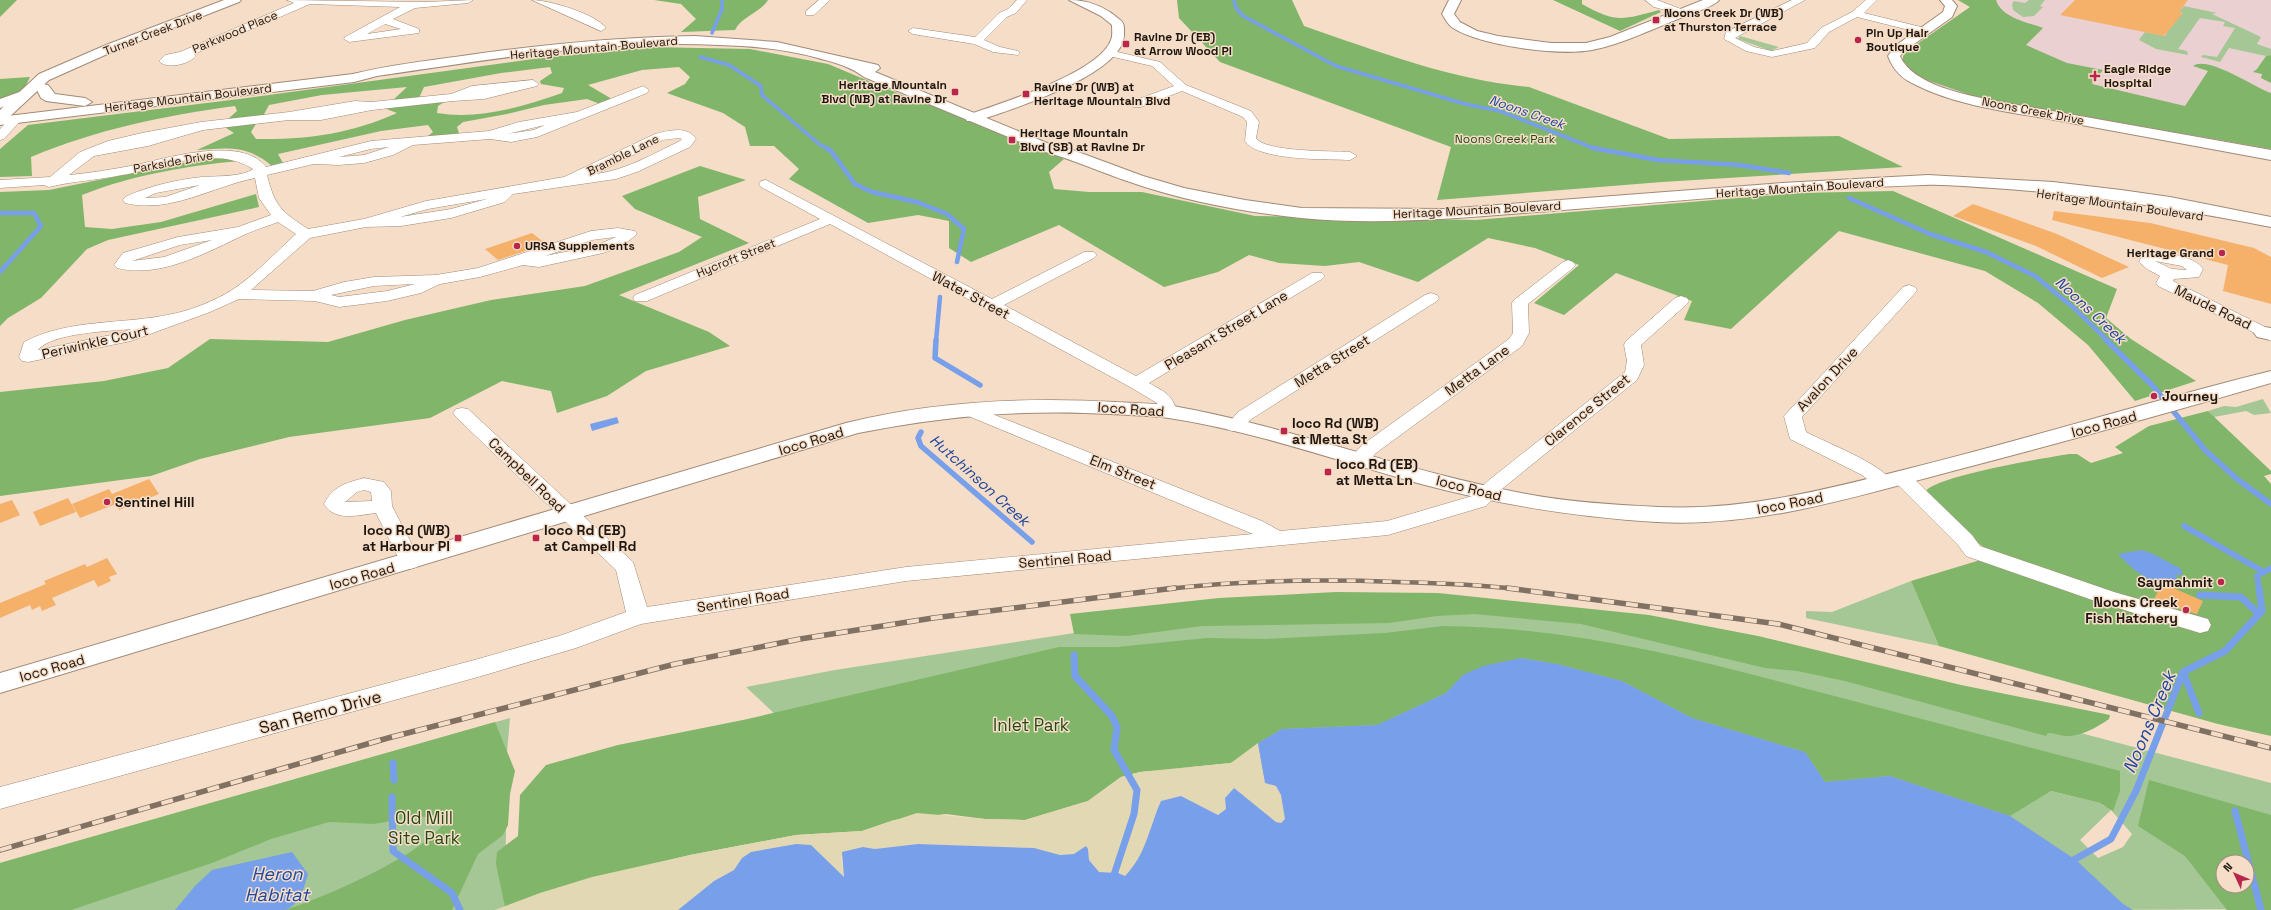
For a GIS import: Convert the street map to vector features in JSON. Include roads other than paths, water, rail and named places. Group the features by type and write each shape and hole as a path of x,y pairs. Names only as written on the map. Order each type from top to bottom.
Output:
{"main road":[{"name":"Turner Creek Drive","path":"6,115 44,77 235,0"},
{"path":"985,117 1071,86 1098,70 1118,38 1118,24 1105,13 1075,0"},
{"path":"1455,0 1447,11 1448,16 1463,28 1501,41 1546,47 1585,47 1602,44 1714,0"},
{"name":"Noons Creek Drive","path":"1946,0 1951,6 1948,14 1899,49 1894,56 1894,59 1903,71 1942,91 1995,105 2271,155"},
{"name":"Heritage Mountain Boulevard","path":"6,115 71,113 354,78 376,72 582,46 688,40 738,42 798,49 859,66 882,70 985,117 1047,148 1066,152 1137,179 1181,192 1245,205 1302,213 1363,215 1452,213 1782,188 1862,183 1896,183 2110,201 2196,215 2264,221 2271,230"},
{"name":"Turner Creek Drive","path":"6,115 71,66"},
{"name":"Heritage Mountain Boulevard","path":"6,115 359,71 376,72"},
{"path":"43,88 46,95 51,98 77,102 101,102"},
{"path":"0,136 20,128 71,113"},
{"path":"2264,221 2271,234"},
{"name":"Ioco Road","path":"0,683 569,515 854,428 925,414 967,409 1051,405 1168,412 1235,426 1359,460 1522,501 1601,511 1668,515 1730,514 1799,503 2139,414 2271,377"}],"street":[{"path":"292,0 412,5 468,0"},
{"path":"537,0 592,22 601,28"},
{"path":"810,13 825,0"},
{"path":"1003,15 999,10 1010,0"},
{"path":"977,41 1003,15 1012,11 1022,0"},
{"path":"1650,0 1658,5 1684,12"},
{"path":"1800,0 1730,34 1729,39 1762,53 1780,52 1811,46 1825,30 1856,14 1872,0"},
{"name":"Parkwood Place","path":"184,54 213,40 308,1"},
{"path":"385,20 415,31 349,39 412,5"},
{"path":"1856,14 1925,31"},
{"path":"913,31 977,41 997,50 1014,53"},
{"path":"1105,58 1156,64 1182,87 1247,114 1252,118 1254,127 1245,142 1262,148 1350,156"},
{"path":"52,182 70,165 94,152 125,148 166,139 201,126 289,116 340,106 371,106 453,97 483,97 533,84 472,90 453,97"},
{"path":"1137,104 1182,87"},
{"path":"226,180 186,195 139,203 130,200 152,190 202,181 226,180 261,173 371,145 490,135 519,126 577,116 644,90"},
{"path":"0,136 6,115"},
{"name":"Bramble Lane","path":"305,234 366,223 426,205 567,181 611,176 632,169 685,144 690,139 684,134 671,133 659,137 586,174 567,181"},
{"name":"Parkside Drive","path":"0,184 52,182 123,172 195,156 216,154 245,157 259,167 261,173"},
{"path":"237,294 305,234 280,217 266,198 261,173"},
{"name":"Parkside Drive","path":"0,189 33,188 52,182"},
{"name":"Water Street","path":"766,184 990,306 1136,383 1165,400 1168,412"},
{"path":"241,231 178,241 128,256 122,265 133,267 199,251 222,242 241,231 280,217"},
{"name":"Hycroft Street","path":"641,298 831,219"},
{"path":"237,294 315,296 333,288 376,281 409,279 436,280 480,272 522,260 572,241 619,231 630,234 616,244 573,257 539,262 522,260"},
{"path":"990,306 1089,255"},
{"name":"Metta Lane","path":"1359,460 1369,449 1516,342 1520,333 1520,303 1568,266"},
{"name":"Maude Road","path":"2169,274 2164,283 2269,334"},
{"name":"Pleasant Street Lane","path":"1136,383 1317,276"},
{"name":"Avalon Drive","path":"1892,479 1869,470 1796,435 1793,416 1909,290"},
{"name":"Periwinkle Court","path":"175,319 80,330 47,337 30,346 28,357 125,337 204,309 237,294"},
{"name":"Metta Street","path":"1235,426 1244,416 1431,298"},
{"name":"Clarence Street","path":"1487,493 1631,376 1635,370 1636,364 1632,346 1637,339 1681,301"},
{"name":"Elm Street","path":"967,409 1255,526 1278,539"},
{"name":"Campbell Road","path":"462,413 626,567 638,616"},
{"path":"1892,479 1965,540 1973,551 2106,597 2200,626"},
{"name":"Sentinel Road","path":"638,616 906,574 1388,528 1479,501 1487,493"},
{"path":"382,506 410,562"},
{"name":"San Remo Drive","path":"0,798 486,666 568,642 638,616"}],"water":[{"path":"617,417 619,423 592,431 590,424"},
{"path":"2141,550 2156,555 2180,568 2183,575 2175,575 2181,584 2159,582 2145,577 2132,568 2118,554"},
{"path":"1521,658 1557,664 1622,681 1692,718 1805,752 1825,782 1890,776 2010,816 2076,860 2123,904 2133,910 678,910 714,881 734,870 742,858 751,852 796,844 811,845 844,877 842,852 863,847 875,849 918,844 1034,848 1060,855 1074,854 1086,846 1088,849 1089,860 1099,872 1118,873 1125,876 1138,859 1161,801 1181,796 1218,815 1226,809 1225,798 1234,788 1276,822 1281,823 1285,819 1281,795 1276,786 1265,783 1258,743 1282,729 1377,725 1446,693 1463,675 1483,666"},
{"name":"Heron Habitat","path":"292,852 308,874 301,895 290,908 285,910 175,910 195,886 212,870"}],"waterway":[{"name":"Hutchinson Creek","path":"712,33 722,9 722,0"},
{"name":"Noons Creek","path":"1234,0 1236,8 1243,16 1336,66 1465,104 1500,111 1594,148"},
{"name":"Hutchinson Creek","path":"700,57 729,65 761,86 762,95 819,144 828,149"},
{"name":"Hutchinson Creek","path":"826,148 831,151 855,184 872,192 917,202 947,214 964,229 957,262"},
{"name":"Noons Creek","path":"1594,148 1658,160 1739,165 1789,173"},
{"name":"Noons Creek","path":"1849,198 1930,234 1986,252 2035,276 2074,308 2108,341"},
{"path":"0,213 34,213 41,226 0,272"},
{"name":"Hutchinson Creek","path":"936,341 940,297"},
{"name":"Hutchinson Creek","path":"936,340 935,358 980,385"},
{"name":"Noons Creek","path":"2106,340 2152,385 2205,450 2237,479 2271,504"},
{"name":"Hutchinson Creek","path":"921,432 918,438 921,446 1032,542"},
{"path":"2184,526 2264,572"},
{"name":"Noons Creek","path":"2264,572 2271,568"},
{"name":"Noons Creek","path":"2259,589 2257,576 2264,572"},
{"name":"Noons Creek","path":"2183,672 2225,651 2262,611 2259,588"},
{"path":"2200,595 2241,597 2259,614"},
{"name":"Hutchinson Creek","path":"1074,655 1075,676 1112,716 1117,727 1114,750 1137,790 1134,814 1113,878"},
{"name":"Noons Creek","path":"2070,862 2111,839 2136,791 2183,672"},
{"path":"2183,672 2199,713"},
{"path":"393,763 394,780"},
{"path":"392,797 393,851 452,893 460,910"},
{"path":"2235,811 2261,910"}],"railway":[{"path":"1167,589 1253,582 1311,581 1441,583 1513,589"},
{"path":"0,850 388,738 675,664 800,639 933,618 1175,588"},
{"path":"1507,588 1513,589"},
{"path":"1513,589 1778,624 2271,748"}],"place":[{"name":"Noons Creek Dr (WB) at Thurston Terrace","path":"1656,20"},
{"name":"Pin Up Hair Boutique","path":"1858,40"},
{"name":"Ravine Dr (EB) at Arrow Wood Pl","path":"1126,44"},
{"name":"Eagle Ridge Hospital","path":"2095,76"},
{"name":"Heritage Mountain Blvd (NB) at Ravine Dr","path":"955,92"},
{"name":"Ravine Dr (WB) at Heritage Mountain Blvd","path":"1026,94"},
{"name":"Heritage Mountain Blvd (SB) at Ravine Dr","path":"1012,140"},
{"name":"URSA Supplements","path":"517,246"},
{"name":"Heritage Grand","path":"2222,253"},
{"name":"Journey","path":"2154,396"},
{"name":"Ioco Rd (WB) at Metta St","path":"1284,431"},
{"name":"Ioco Rd (EB) at Metta Ln","path":"1328,472"},
{"name":"Sentinel Hill","path":"107,502"},
{"name":"Ioco Rd (WB) at Harbour Pl","path":"458,538"},
{"name":"Ioco Rd (EB) at Campell Rd","path":"536,538"},
{"name":"Saymahmit","path":"2221,582"},
{"name":"Noons Creek Fish Hatchery","path":"2186,610"}],"park label":[{"name":"Noons Creek Park","path":"1505,139"},
{"name":"Inlet Park","path":"1031,725"},
{"name":"Old Mill Site Park","path":"424,828"}]}
